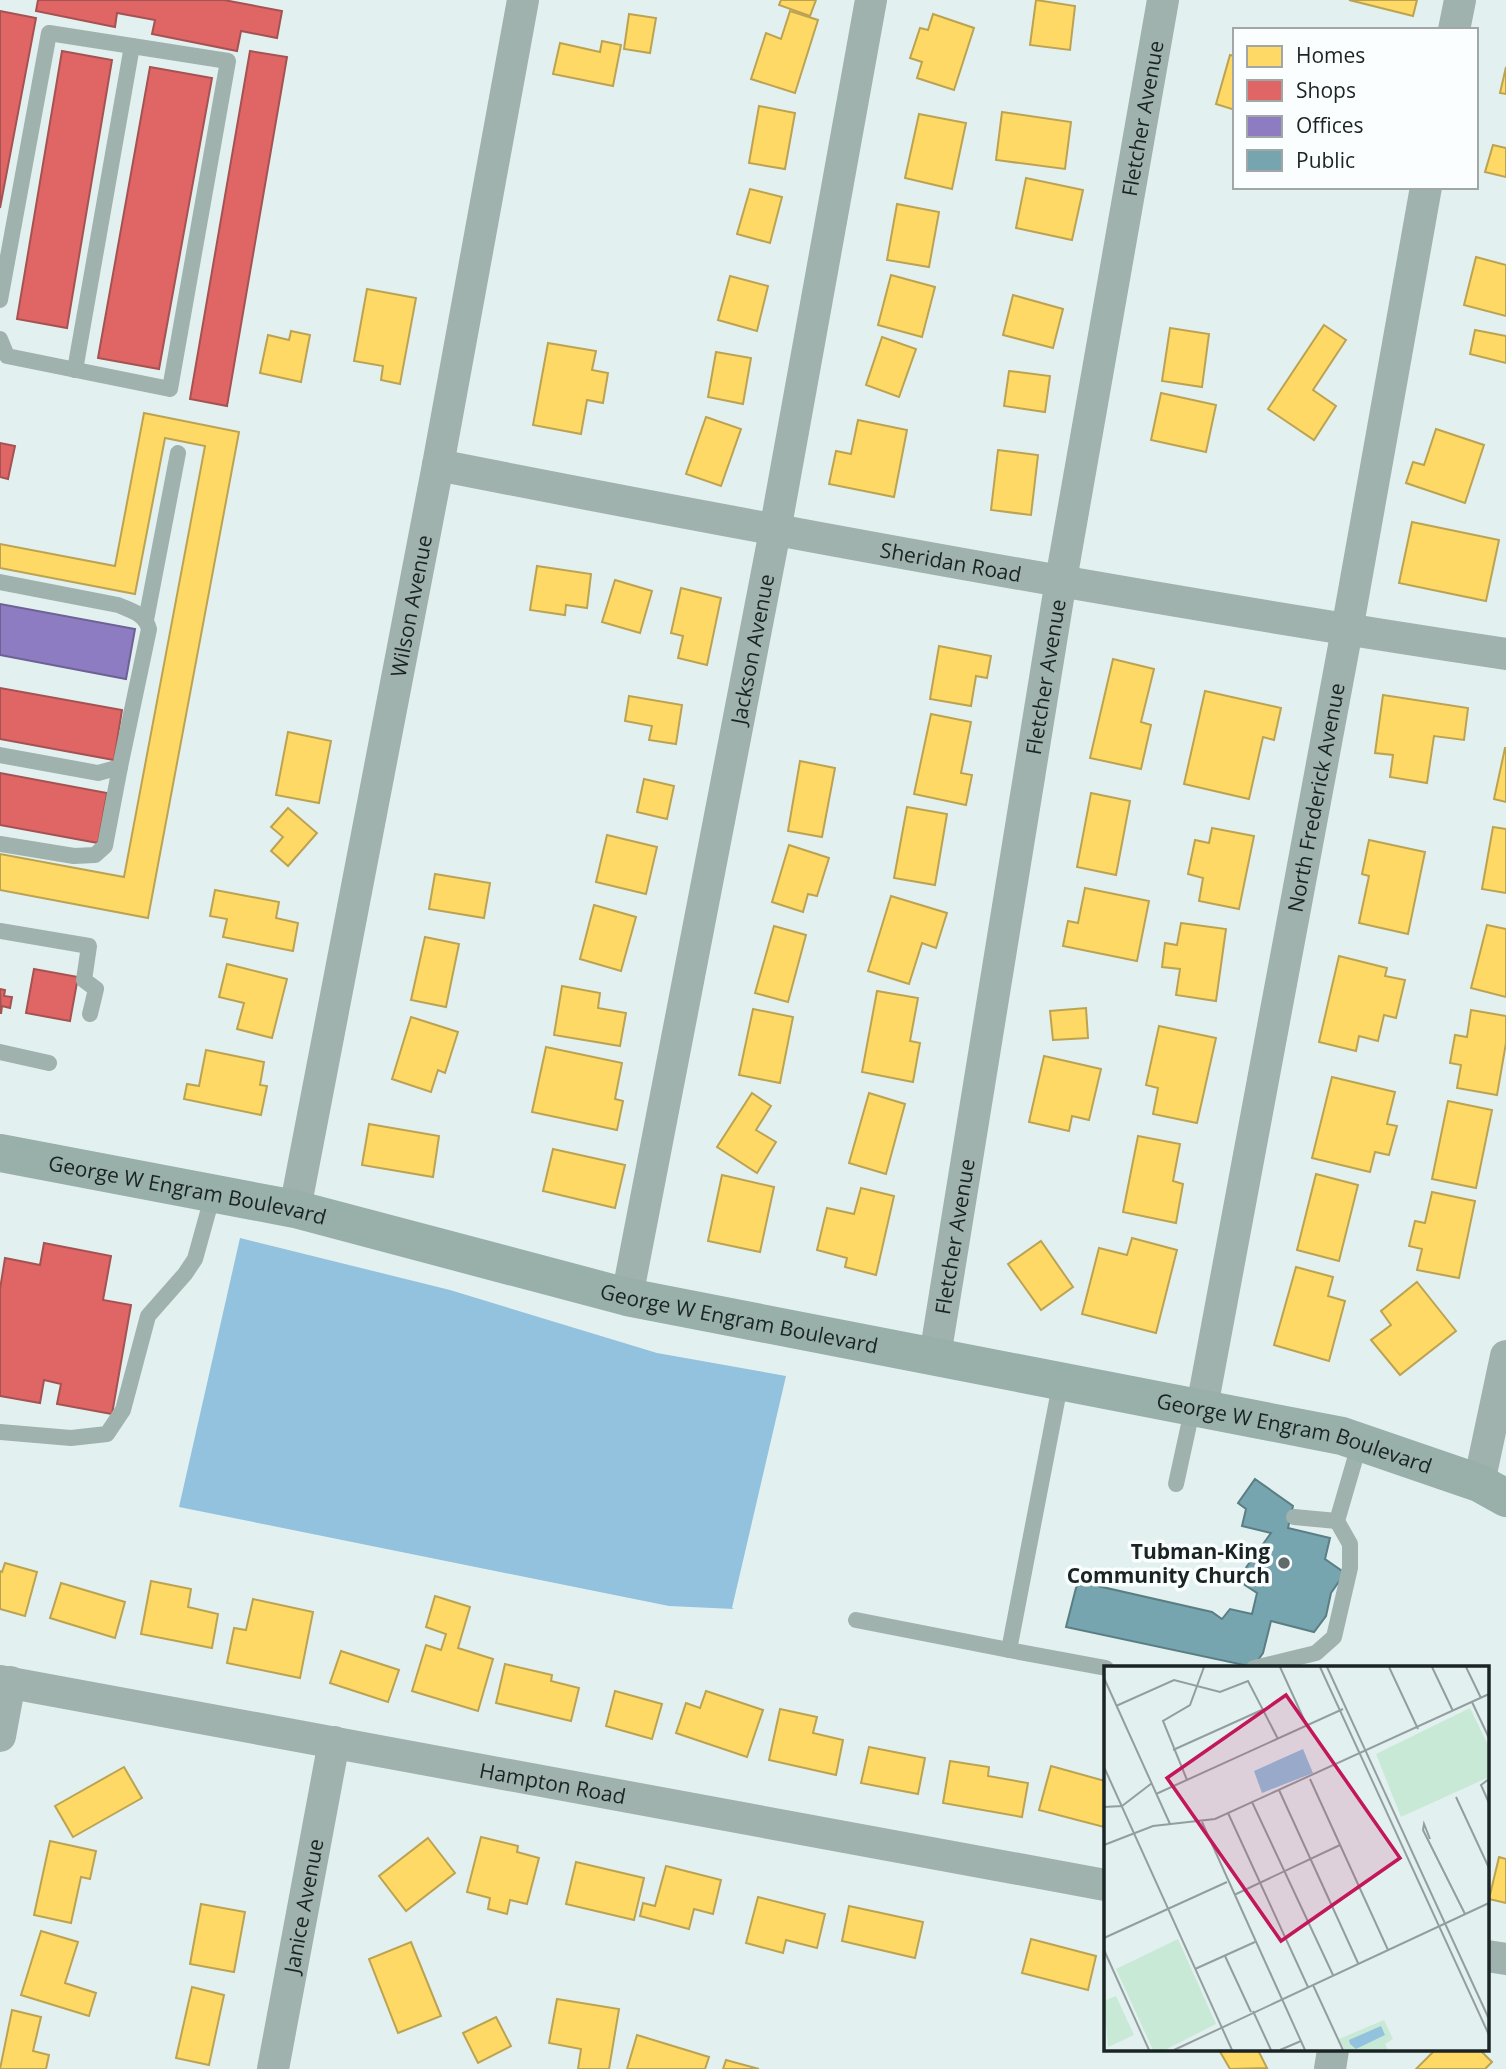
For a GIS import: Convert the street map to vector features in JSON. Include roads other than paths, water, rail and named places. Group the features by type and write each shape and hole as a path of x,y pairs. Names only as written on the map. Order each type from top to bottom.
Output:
{"main road":[{"name":"George W Engram Boulevard","path":"0,1153 295,1209 627,1297 1342,1436 1492,1490"}],"street":[{"name":"Wilson Avenue","path":"295,1209 438,466 523,0"},
{"name":"Jackson Avenue","path":"627,1297 775,531 871,0"},
{"name":"Fletcher Avenue","path":"935,1356 1062,580 1163,0"},
{"path":"1454,28 1460,0"},
{"name":"North Frederick Avenue","path":"1198,1407 1347,630 1426,189"},
{"name":"Sheridan Road","path":"438,466 775,531 1347,630 1506,654"},
{"path":"1492,1490 1506,1356"},
{"path":"0,1736 5,1681"},
{"name":"Hampton Road","path":"5,1681 1104,1885"},
{"name":"Janice Avenue","path":"273,2069 334,1742"},
{"path":"1488,1956 1506,1959"}],"lane":[{"path":"0,300 49,33 228,61 170,388 7,356 0,339"},
{"path":"75,370 132,46"},
{"path":"0,844 74,856 95,855 105,846 149,629 146,620 178,453"},
{"path":"0,582 118,605 136,612 146,620"},
{"path":"0,755 98,773 120,766"},
{"path":"0,931 89,946 84,979 96,989 90,1014"},
{"path":"0,1052 49,1063"},
{"path":"0,1432 71,1438 107,1434 124,1410 148,1316 195,1259 213,1194"},
{"path":"1009,1650 1061,1380"},
{"path":"1176,1484 1198,1407"},
{"path":"1262,1666 1316,1653 1334,1637 1350,1568 1350,1544 1337,1521 1360,1442"},
{"path":"1294,1517 1337,1521"},
{"path":"856,1620 1104,1668"}],"water":[{"path":"240,1238 450,1290 657,1353 786,1376 732,1608 734,1609 669,1606 179,1507"}],"place":[{"name":"Tubman-King Community Church","path":"1284,1563"}]}
